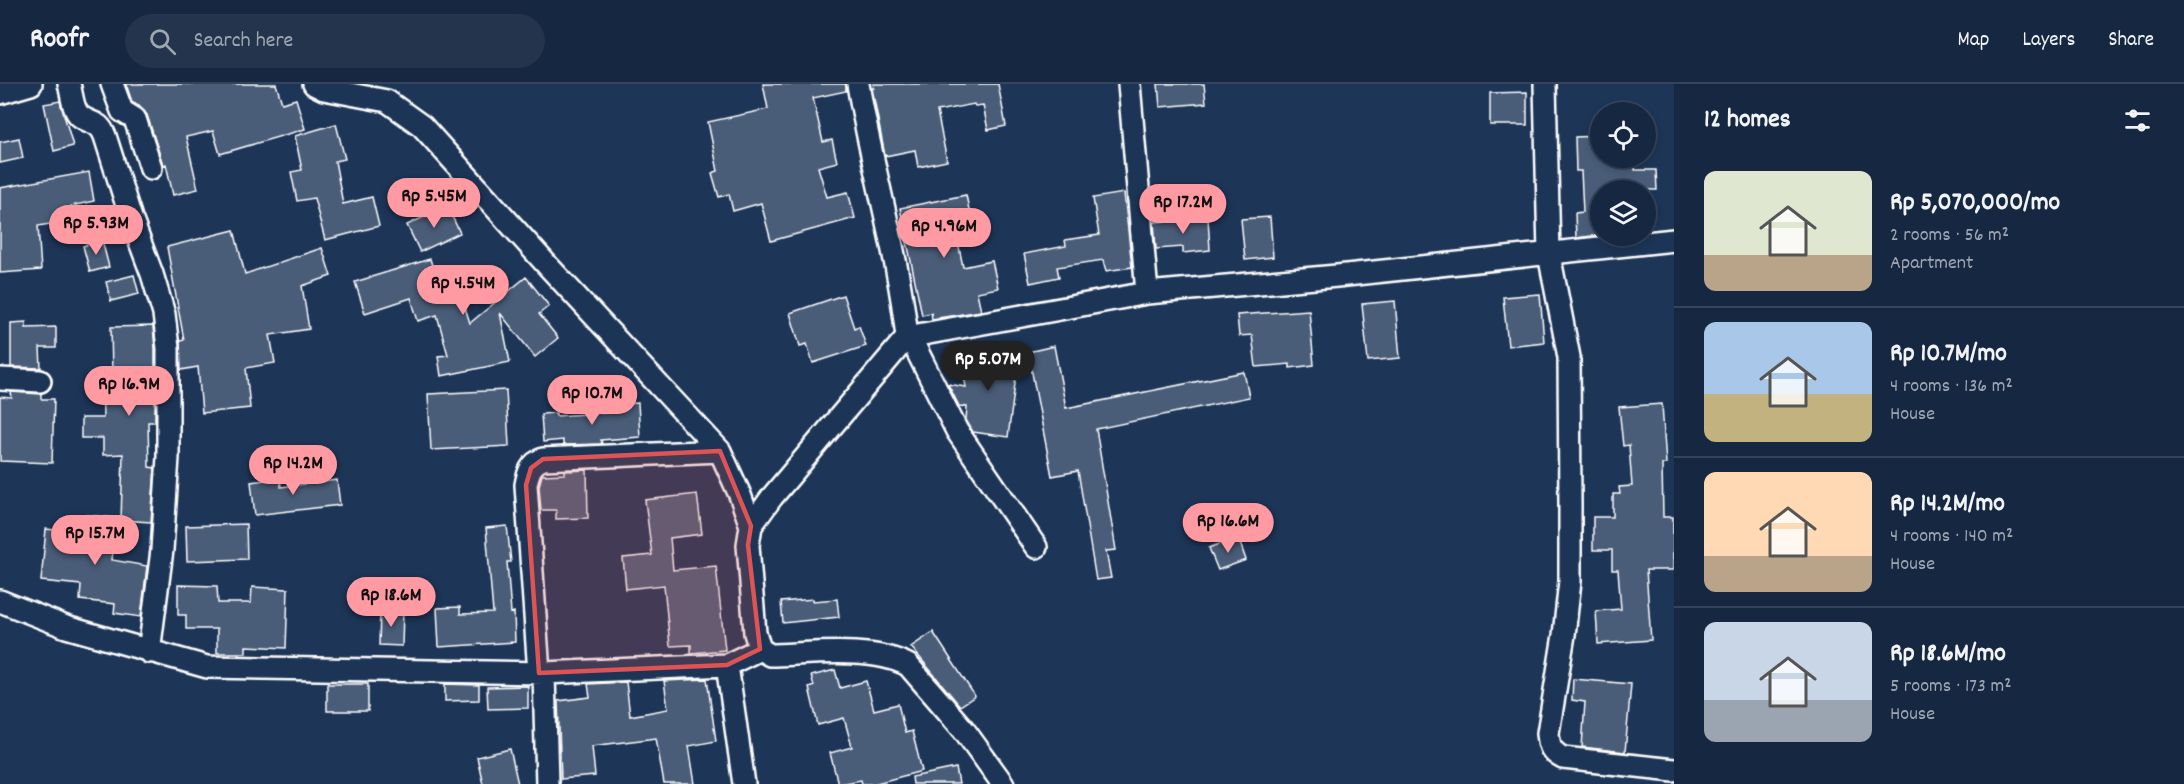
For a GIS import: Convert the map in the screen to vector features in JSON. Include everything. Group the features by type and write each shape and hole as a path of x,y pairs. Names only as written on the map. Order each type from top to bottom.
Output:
{"street":[{"path":"0,93 31,84"},
{"path":"69,84 76,110 81,117 98,124 105,136 164,314 168,348 168,457 162,550 149,652"},
{"path":"112,84 122,111 135,119 151,168"},
{"path":"314,84 324,89 387,101 422,126 720,451 751,526"},
{"path":"858,84 900,287 908,337 957,431 1036,547"},
{"path":"1129,84 1147,292"},
{"path":"1545,84 1549,254 1569,357 1570,504 1570,581 1548,733 1549,744 1552,751 1563,758 1674,770"},
{"path":"1003,784 964,730 908,665 899,660 872,655 770,655 760,649 755,633 748,545 751,526 772,496 908,337 1147,292 1337,276 1674,240"},
{"path":"0,379 40,381"},
{"path":"547,784 526,485 531,468 543,459 720,451"},
{"path":"0,601 66,627 207,667 541,673 727,665 760,649"},
{"path":"727,665 744,784"}],"highlighted area":[{"path":"720,451 751,526 748,545 760,649 727,665 539,673 526,485 531,468 543,459"}],"building":[{"path":"126,84 276,84 282,103 296,99 305,129 220,154 213,131 186,137 198,189 173,195 166,164 163,165 147,115 132,102"},
{"path":"763,84 846,84 846,91 813,98 823,142 832,140 837,162 818,167 827,197 848,192 855,218 771,241 761,203 733,211 729,194 719,197 712,173 718,171 708,122 768,109"},
{"path":"873,84 998,84 1006,126 988,130 983,105 975,106 974,104 937,111 947,161 918,167 915,150 885,156"},
{"path":"1158,84 1204,84 1206,103 1160,107"},
{"path":"1527,92 1527,125 1490,125 1490,93"},
{"path":"60,101 73,146 54,151 44,104"},
{"path":"336,124 345,159 335,161 343,204 372,197 379,226 325,240 314,198 297,201 291,172 302,170 295,136"},
{"path":"1590,136 1590,168 1656,170 1657,190 1656,180 1590,180 1590,236 1576,238 1575,213 1583,212 1581,171 1576,171 1575,137"},
{"path":"19,138 23,158 0,163 0,142"},
{"path":"89,172 94,201 71,206 73,220 38,226 41,270 0,273 0,188"},
{"path":"1124,193 1132,267 1106,271 1103,260 1057,267 1059,277 1030,283 1024,254 1066,246 1065,240 1099,235 1093,198"},
{"path":"966,195 973,229 956,232 963,267 992,261 998,288 977,292 981,311 932,319 931,313 922,315 900,208"},
{"path":"447,206 460,233 420,252 407,225"},
{"path":"1270,217 1273,257 1245,260 1241,219"},
{"path":"1208,218 1210,250 1183,253 1183,247 1156,249 1154,222"},
{"path":"234,230 245,274 322,248 331,276 302,286 309,329 270,335 275,363 246,368 250,408 202,413 198,367 181,370 180,341 184,340 167,247"},
{"path":"102,240 109,267 90,272 83,246"},
{"path":"430,259 440,289 457,283 470,323 526,277 549,306 539,314 558,338 535,357 500,313 510,362 441,376 438,356 448,355 437,315 418,321 411,298 365,313 355,282"},
{"path":"134,275 139,294 111,301 106,282"},
{"path":"1540,294 1544,342 1508,346 1503,297"},
{"path":"843,295 854,328 859,326 866,346 813,363 807,344 800,346 790,313"},
{"path":"1395,301 1400,358 1368,361 1362,304"},
{"path":"1309,310 1314,365 1290,368 1290,364 1256,367 1252,335 1239,336 1237,315"},
{"path":"26,322 26,328 56,327 56,348 40,348 41,368 11,367 11,323"},
{"path":"153,326 155,422 148,422 149,467 155,468 151,522 121,520 123,454 103,455 103,438 81,438 81,418 103,418 102,375 112,375 111,327"},
{"path":"1054,346 1066,408 1244,372 1249,397 1096,429 1116,550 1106,551 1111,578 1096,580 1078,471 1052,476 1028,352"},
{"path":"984,348 986,359 1019,353 1008,437 973,432 966,420 967,407 959,406 948,384 966,387 962,364 972,362 970,351"},
{"path":"506,390 509,446 431,450 428,394"},
{"path":"11,392 41,394 41,399 54,399 52,463 0,461 0,397 12,398"},
{"path":"638,403 640,437 601,440 602,444 563,445 563,440 543,442 541,414 556,413 556,416 617,412 617,404"},
{"path":"1662,404 1666,464 1662,464 1663,517 1673,517 1673,570 1646,570 1651,640 1598,644 1596,611 1621,609 1618,570 1612,570 1612,550 1593,550 1593,517 1613,517 1613,494 1620,494 1619,487 1632,486 1629,445 1623,446 1619,407"},
{"path":"587,470 588,518 556,519 556,510 541,510 539,486 542,475"},
{"path":"280,478 281,487 337,480 340,505 255,515 251,482"},
{"path":"697,494 702,534 670,538 673,570 716,566 725,650 691,653 691,645 670,646 664,585 626,589 623,558 652,555 645,500"},
{"path":"87,515 116,518 112,560 147,566 141,617 114,613 115,604 80,600 81,585 41,581 46,529 85,533"},
{"path":"246,524 247,559 187,561 186,526"},
{"path":"507,526 511,562 507,562 511,613 514,612 515,642 439,647 437,608 460,607 460,614 493,613 486,528"},
{"path":"1238,537 1246,560 1218,570 1209,548"},
{"path":"178,585 217,586 218,603 251,603 252,587 288,589 286,648 246,646 246,653 217,653 217,629 186,629 186,615 178,615"},
{"path":"813,599 813,601 837,599 839,617 783,623 781,602"},
{"path":"380,610 403,611 402,646 379,645"},
{"path":"933,632 975,696 960,706 911,647"},
{"path":"835,670 840,688 866,681 874,710 898,704 905,733 912,731 922,771 873,784 862,784 861,780 838,784 830,753 852,747 844,718 818,725 809,688 814,686 811,676"},
{"path":"707,679 716,741 689,746 695,784 664,784 656,738 592,746 595,776 561,779 558,701 590,697 588,684 626,682 630,716 668,709 664,681"},
{"path":"1573,679 1631,684 1625,752 1582,747 1585,702 1572,700"},
{"path":"327,684 368,684 368,711 327,711"},
{"path":"445,684 479,685 479,700 445,701"},
{"path":"528,686 528,708 488,709 487,687"},
{"path":"510,749 518,784 483,784 477,757"},
{"path":"956,768 959,784 913,784 912,777"}]}
